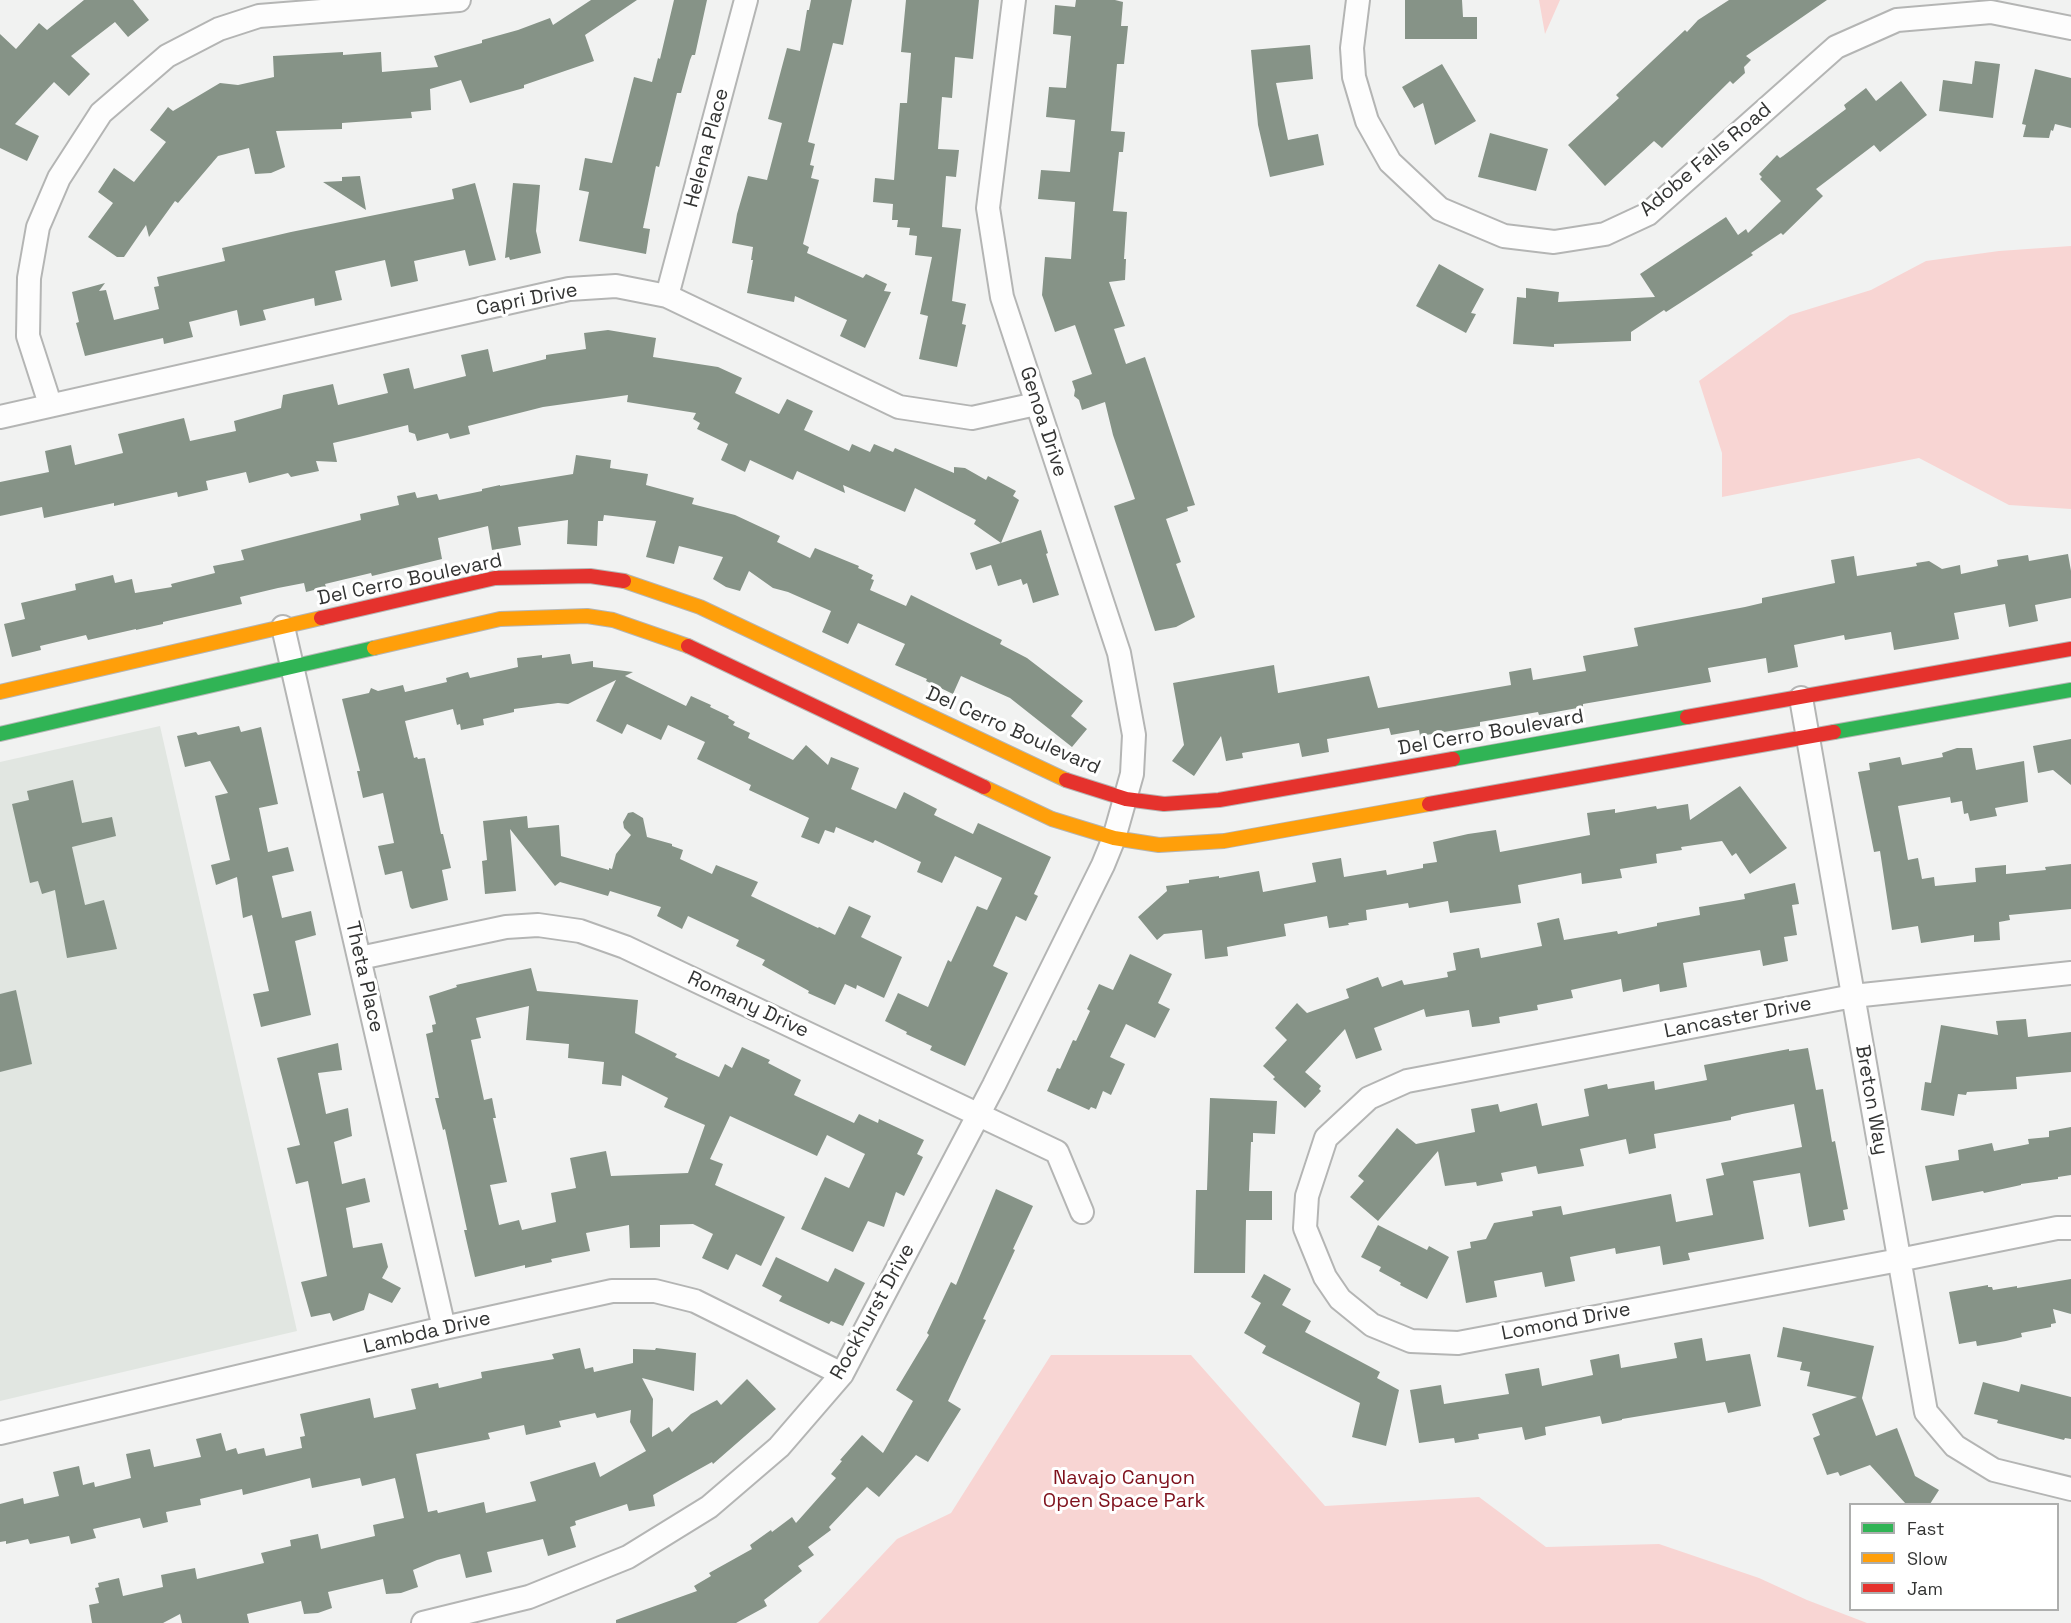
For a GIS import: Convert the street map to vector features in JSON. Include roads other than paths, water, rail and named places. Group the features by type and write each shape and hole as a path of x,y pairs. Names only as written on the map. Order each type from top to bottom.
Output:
{"street":[{"path":"50,404 28,336 29,279 38,227 55,188 101,112 167,56 219,29 259,16 459,0"},
{"name":"Helena Place","path":"667,296 746,7 746,0"},
{"name":"Genoa Drive","path":"1014,0 988,208 1002,297 1119,653 1134,735 1132,774 1114,838"},
{"name":"Adobe Falls Road","path":"1358,0 1352,48 1354,76 1367,121 1390,162 1440,209 1504,236 1554,242 1605,234 1648,214 1836,47 1894,10 1991,12 2071,28"},
{"name":"Capri Drive","path":"0,417 569,289 616,286 667,296 899,407 972,418 1036,404"},
{"name":"Del Cerro Boulevard","path":"0,692 495,578 590,576 623,581 700,607 1067,781 1126,799 1164,804 1219,800 2071,649"},
{"path":"0,734 500,619 587,616 613,620 685,645 1052,819 1114,838 1159,844 1224,841 2071,690"},
{"name":"Theta Place","path":"282,627 444,1328"},
{"name":"Breton Way","path":"1801,698 1926,1412 1955,1446 1994,1470 2071,1489"},
{"name":"Rockhurst Drive","path":"423,1623 529,1597 628,1557 709,1507 779,1447 842,1374 979,1114 1098,875 1114,838"},
{"name":"Romany Drive","path":"360,958 506,927 538,925 580,931 624,947 1057,1152 1082,1212"},
{"name":"Lancaster Drive","path":"1407,1081 1853,996 2071,973"},
{"name":"Lomond Drive","path":"1407,1081 1369,1098 1326,1138 1307,1196 1305,1228 1325,1277 1340,1299 1372,1325 1411,1341 1458,1343 2057,1228 2071,1228"},
{"name":"Lambda Drive","path":"0,1433 444,1328 612,1291 655,1291 695,1301 842,1374"}],"park label":[{"name":"Navajo Canyon Open Space Park","path":"1124,1490"}]}
